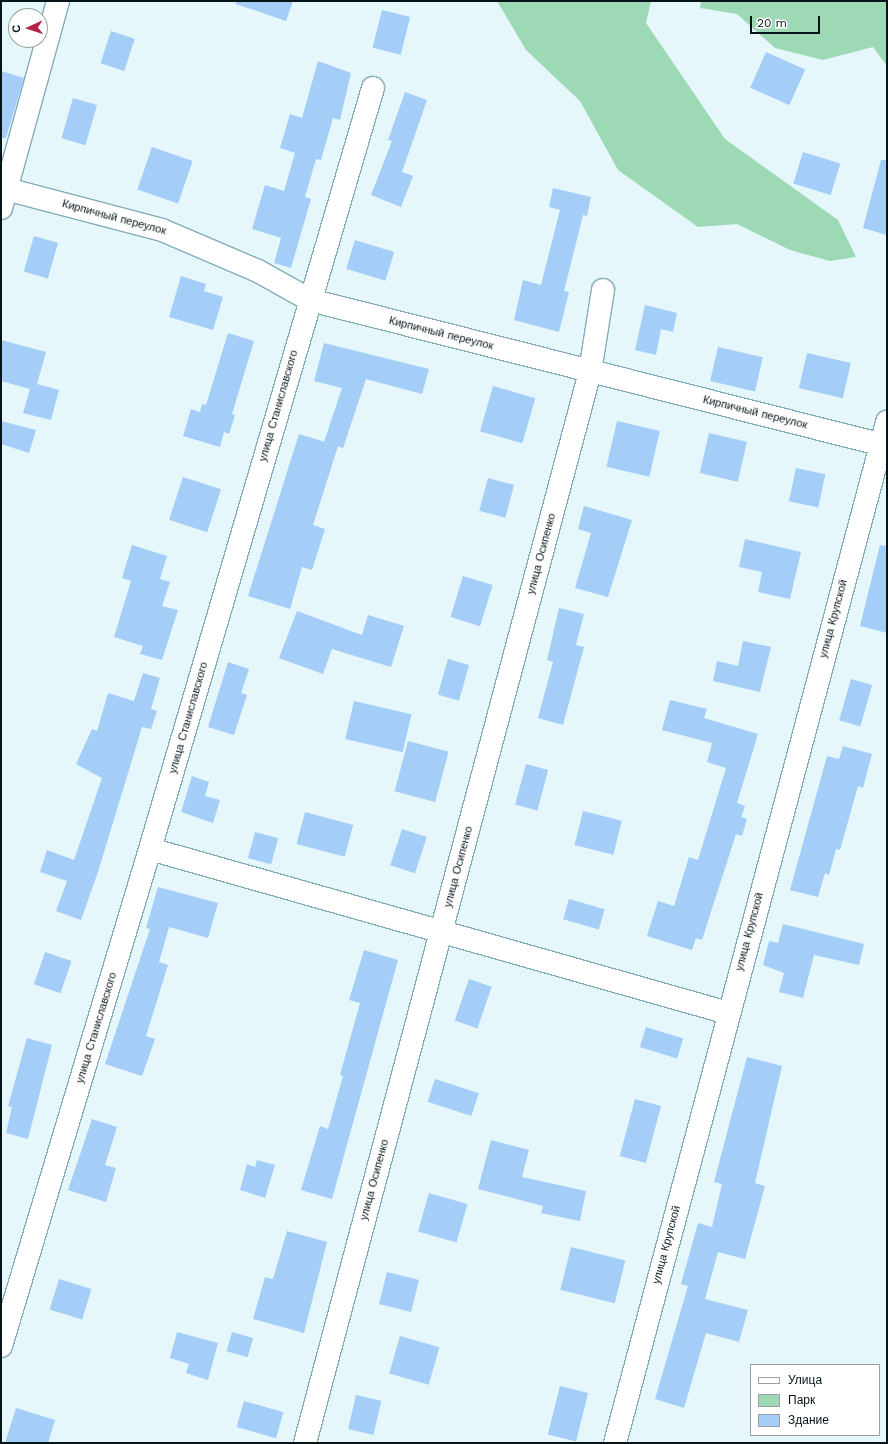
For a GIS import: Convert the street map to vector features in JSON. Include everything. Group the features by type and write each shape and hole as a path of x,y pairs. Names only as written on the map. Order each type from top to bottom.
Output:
{"street":[{"path":"4,198 58,1"},
{"name":"улица Станиславского","path":"1,1346 150,850 373,88"},
{"name":"Кирпичный переулок","path":"4,198 162,230 258,271 310,300 884,446"},
{"name":"улица Осипенко","path":"305,1443 590,372 603,290"},
{"name":"улица Крупской","path":"614,1443 728,1013 884,446 887,422"},
{"path":"150,850 728,1013"}],"green space":[{"path":"497,1 651,1 646,23 725,139 838,220 856,257 830,261 790,250 737,224 698,227 618,170 580,101 526,50"},
{"path":"701,1 887,1 887,66 873,47 823,60 775,48 737,14 700,8"}],"building":[{"path":"236,1 293,1 286,21 236,4"},
{"path":"382,10 410,17 401,55 373,48"},
{"path":"111,31 135,39 124,71 100,63"},
{"path":"766,52 805,69 789,105 750,88"},
{"path":"318,61 351,73 340,120 333,118 321,160 316,159 305,197 311,199 291,268 274,263 281,238 252,229 265,185 284,191 295,153 280,148 290,114 302,118"},
{"path":"1,71 24,78 6,138 1,138"},
{"path":"405,92 427,100 402,172 413,176 401,207 371,195 392,141 388,140"},
{"path":"73,98 97,105 85,145 61,138"},
{"path":"152,147 193,161 178,204 137,190"},
{"path":"803,152 840,163 831,195 793,184"},
{"path":"881,160 887,160 887,235 863,228"},
{"path":"553,188 591,197 587,216 583,215 564,291 569,292 559,332 514,320 523,280 541,285 560,210 549,207"},
{"path":"34,236 58,243 48,278 24,272"},
{"path":"355,240 394,252 385,281 346,269"},
{"path":"181,276 206,284 204,291 223,297 213,330 169,317"},
{"path":"645,305 677,313 673,332 661,329 656,355 635,350"},
{"path":"228,333 254,341 232,414 235,415 229,434 224,432 220,447 183,436 191,409 200,412 202,404 206,405"},
{"path":"1,340 46,352 37,384 59,390 51,420 23,413 30,389 1,381"},
{"path":"324,343 429,369 422,394 366,379 343,448 324,442 342,388 314,381"},
{"path":"718,347 763,357 755,391 710,381"},
{"path":"807,353 851,363 843,398 799,388"},
{"path":"493,386 535,398 522,443 480,431"},
{"path":"1,421 36,430 29,453 1,444"},
{"path":"617,421 660,431 649,477 606,467"},
{"path":"709,433 747,442 738,482 700,473"},
{"path":"299,434 338,446 313,525 325,529 312,570 302,567 290,609 248,596"},
{"path":"796,468 825,474 818,507 789,501"},
{"path":"183,477 221,489 207,532 169,520"},
{"path":"488,478 514,485 505,518 479,511"},
{"path":"584,506 632,520 608,597 575,588 591,533 578,529"},
{"path":"745,539 801,552 790,599 758,592 762,572 739,567"},
{"path":"132,545 167,556 160,579 170,582 162,606 178,610 162,660 140,654 143,646 114,637 131,581 122,578"},
{"path":"880,545 887,546 887,633 860,626"},
{"path":"463,576 493,585 480,626 450,617"},
{"path":"559,608 584,614 576,645 584,647 563,725 538,718 553,662 547,660"},
{"path":"297,611 362,635 368,615 404,626 391,667 332,649 323,674 279,658"},
{"path":"743,641 771,647 760,692 713,681 717,661 738,666"},
{"path":"448,659 469,665 459,701 438,695"},
{"path":"228,662 249,669 241,693 247,695 234,735 208,727"},
{"path":"143,673 160,678 151,709 157,711 151,729 142,727 98,872 81,920 56,911 67,881 40,872 47,850 74,860 102,778 76,764 92,729 97,731 108,693 134,701"},
{"path":"851,679 872,685 860,726 839,720"},
{"path":"670,700 707,709 704,718 758,734 737,803 745,806 741,817 747,819 742,836 736,834 702,940 696,938 692,950 647,936 658,901 674,906 689,857 698,860 726,768 707,762 712,743 662,730"},
{"path":"354,701 411,714 403,752 345,739"},
{"path":"408,741 449,752 435,802 395,791"},
{"path":"843,746 872,754 863,788 858,786 840,850 836,849 829,875 825,873 818,897 790,890 827,756 839,759"},
{"path":"526,764 548,770 537,811 515,805"},
{"path":"192,776 209,782 205,796 220,800 213,823 181,812"},
{"path":"583,811 622,821 613,855 575,845"},
{"path":"305,812 353,825 345,857 296,844"},
{"path":"402,829 427,837 415,873 390,865"},
{"path":"255,832 278,838 271,864 248,858"},
{"path":"158,887 218,903 208,938 169,927 159,962 168,965 146,1036 155,1039 142,1076 105,1064 150,929 146,928"},
{"path":"569,899 605,909 599,929 563,919"},
{"path":"783,924 864,944 859,965 814,955 803,998 779,992 784,973 763,965 769,941 778,943"},
{"path":"364,950 398,960 332,1199 301,1190 320,1126 328,1129 343,1076 340,1075 360,1003 349,1000"},
{"path":"45,952 71,961 60,993 34,984"},
{"path":"469,979 492,987 477,1028 455,1021"},
{"path":"646,1027 683,1038 677,1058 640,1047"},
{"path":"27,1038 52,1045 28,1139 6,1133 12,1107 8,1106"},
{"path":"747,1057 782,1066 755,1183 765,1186 745,1259 718,1252 705,1299 748,1310 739,1342 706,1333 684,1408 655,1399 688,1286 681,1284 698,1223 712,1227 722,1184 714,1182"},
{"path":"435,1079 479,1093 471,1116 428,1102"},
{"path":"635,1099 661,1106 646,1163 620,1156"},
{"path":"92,1119 117,1127 105,1165 116,1168 106,1202 68,1190"},
{"path":"491,1140 529,1150 522,1177 586,1191 580,1221 541,1213 543,1206 478,1189"},
{"path":"257,1160 275,1165 265,1198 240,1190 247,1164 255,1167"},
{"path":"429,1193 467,1204 456,1242 418,1231"},
{"path":"287,1231 327,1242 304,1333 253,1319 265,1277 273,1279"},
{"path":"571,1247 625,1261 615,1303 560,1290"},
{"path":"387,1272 419,1280 411,1312 379,1304"},
{"path":"59,1279 92,1289 82,1320 50,1310"},
{"path":"177,1332 218,1343 208,1380 186,1373 189,1364 170,1358"},
{"path":"232,1332 253,1338 248,1357 226,1351"},
{"path":"400,1336 439,1347 429,1385 389,1373"},
{"path":"560,1386 588,1393 576,1442 548,1435"},
{"path":"356,1395 381,1401 373,1435 348,1429"},
{"path":"244,1401 283,1412 276,1438 237,1427"},
{"path":"16,1408 55,1420 48,1443 5,1443"}]}
